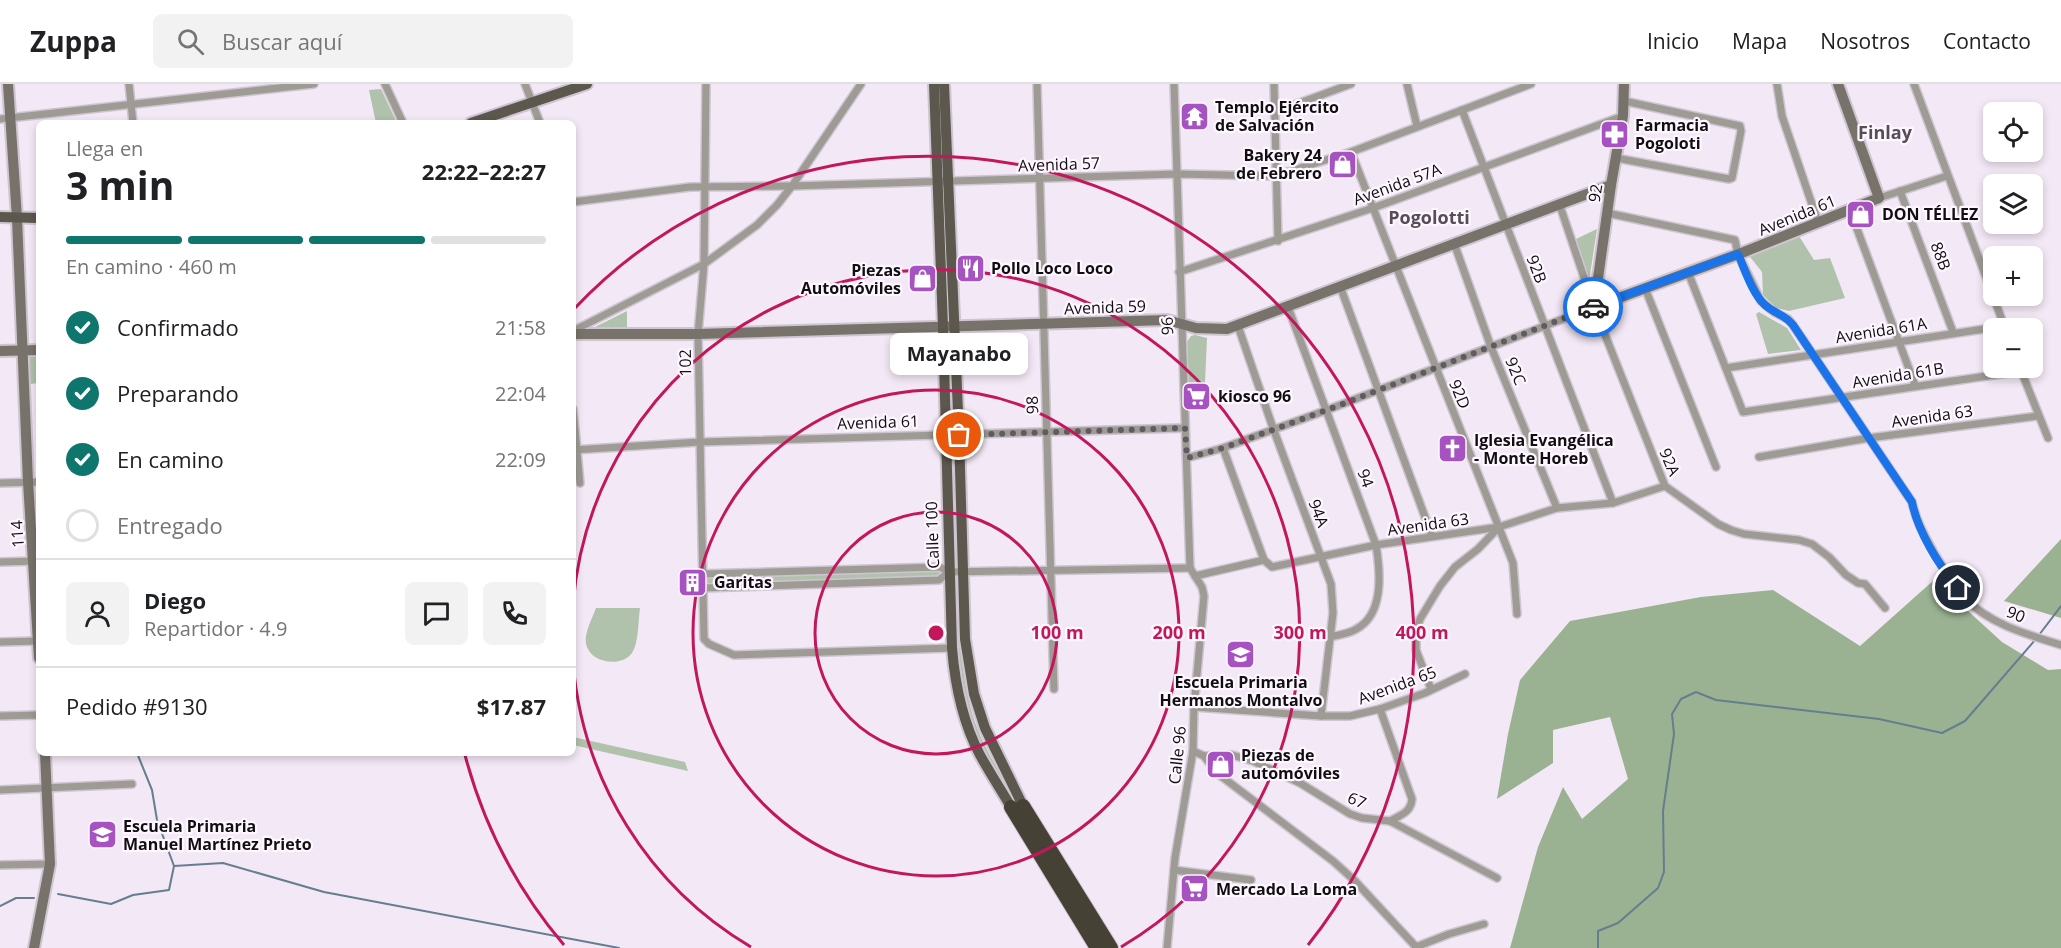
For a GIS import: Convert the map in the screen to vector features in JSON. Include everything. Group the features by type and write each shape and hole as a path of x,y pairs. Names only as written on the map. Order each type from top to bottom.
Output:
{"highway":[{"name":"Calle 100","path":"1017,806 1097,948"},
{"name":"Calle 100","path":"1017,806 1111,948"}],"main road":[{"path":"480,120 587,84"},
{"name":"Calle 100","path":"934,84 943,180"},
{"name":"Calle 100","path":"944,84 943,180 949,326 959,435 965,639 974,694 985,728 1017,806"},
{"path":"0,218 36,218"},
{"name":"Calle 100","path":"949,326 945,435 954,674 966,720 980,754 1017,806"}],"street":[{"name":"114","path":"8,84 5,118 17,218 23,350 34,482 36,562"},
{"path":"129,84 132,120"},
{"path":"5,118 130,105 246,87 314,84"},
{"path":"385,84 402,120"},
{"path":"525,84 539,120"},
{"name":"102","path":"706,84 704,264 698,334 705,642 734,655 952,648"},
{"path":"576,331 704,264 758,225 792,186 861,84"},
{"name":"98","path":"1037,84 1054,689"},
{"name":"96","path":"1174,84 1190,568"},
{"path":"1274,84 1278,241"},
{"path":"1275,112 1351,84"},
{"path":"1407,84 1417,126"},
{"name":"Avenida 57","path":"576,202 706,186 792,186 1177,174 1275,176 1351,152 1531,84"},
{"name":"92","path":"1594,307 1623,116 1624,84"},
{"path":"1777,84 1782,116 1818,222"},
{"path":"1838,84 1879,198"},
{"path":"1914,84 2002,318"},
{"path":"1616,158 1729,179 1732,178 1741,131 1740,126 1624,101"},
{"name":"92B","path":"1462,110 1613,504"},
{"name":"Avenida 57A","path":"1179,272 1373,208 1623,116"},
{"name":"92D","path":"1351,152 1514,563 1517,614"},
{"name":"Avenida 61","path":"1187,458 1223,448 1327,410 1879,198 1947,176"},
{"name":"Avenida 59","path":"576,333 698,334 1167,320 1213,330 1238,326 1505,223 1611,185"},
{"name":"88B","path":"1900,191 1953,332"},
{"name":"92A","path":"1559,203 1594,307 1665,486 1718,524 1731,530 1812,544 1829,557 1846,575 1858,583 1865,584 1885,608"},
{"path":"1850,210 1915,385"},
{"name":"90","path":"1607,213 1735,240 1738,254 1761,301 1774,312 1788,319 1812,354 1912,502 1920,528 1948,576 1968,600 1995,620 2061,645"},
{"name":"92C","path":"1454,243 1491,347 1557,508"},
{"path":"1688,272 1726,368"},
{"path":"1340,286 1432,536"},
{"path":"1645,288 1716,467"},
{"name":"94","path":"1288,307 1376,545 1380,579 1375,605 1370,615 1353,631 1329,637"},
{"name":"94A","path":"1238,326 1273,428 1322,556 1333,597 1321,716"},
{"name":"Avenida 61A","path":"1726,368 1983,329"},
{"path":"0,351 36,350"},
{"name":"Avenida 61B","path":"1726,368 1743,412 1983,375"},
{"path":"2024,378 2048,438"},
{"name":"Avenida 63","path":"1759,457 1869,438 2038,416"},
{"name":"Avenida 61","path":"576,449 700,442 1185,428"},
{"path":"1223,448 1264,560"},
{"path":"576,456 580,483"},
{"path":"0,483 34,482"},
{"name":"Avenida 63","path":"1195,576 1264,560 1272,567 1376,545 1499,528 1557,508 1613,504 1665,486"},
{"path":"1431,689 1416,650 1416,633 1420,619 1440,586 1455,567 1499,528"},
{"path":"0,562 36,562"},
{"path":"702,574 940,567 949,572 1190,568"},
{"name":"Calle 96","path":"1167,948 1174,870 1193,751 1194,707 1204,596 1190,568"},
{"path":"703,588 939,580 949,572"},
{"path":"0,642 36,641"},
{"name":"Avenida 65","path":"1194,707 1350,716 1380,709 1425,693 1464,674"},
{"path":"1380,709 1412,799 1412,806 1409,810 1390,821"},
{"path":"0,716 36,715"},
{"path":"1193,751 1204,756 1217,773 1333,861 1354,880 1417,948 1449,934 1484,924"},
{"name":"67","path":"1204,756 1232,754 1253,761 1300,783 1350,814 1362,818 1390,821 1497,878"},
{"path":"34,948 50,864 45,756"},
{"path":"0,790 132,784"},
{"path":"0,865 50,864"},
{"path":"1174,870 1251,880"}],"green space":[{"path":"381,89 396,120 375,120 369,90"},
{"path":"1597,229 1589,281 1576,239"},
{"path":"1799,236 1814,260 1830,258 1845,298 1789,311 1776,308 1763,295 1762,272 1747,253"},
{"path":"627,311 627,327 595,327"},
{"path":"1759,312 1787,328 1801,350 1768,354 1756,314"},
{"path":"1191,336 1207,338 1204,405 1189,406 1187,342"},
{"path":"30,356 36,356 36,383 30,384"},
{"path":"953,438 958,568 955,569 950,439"},
{"path":"2061,539 2061,618 2004,601"},
{"path":"940,569 945,573 939,578 705,585 705,577"},
{"path":"956,575 958,575 960,634 967,692 982,740 1019,808 1017,809 984,751 968,712 958,654"},
{"path":"1934,580 2002,642 2048,670 2061,669 2061,948 1510,948 1538,847 1563,787 1582,819 1628,779 1610,717 1553,730 1553,763 1497,799 1520,680 1570,621 1701,597 1773,590 1860,646"},
{"path":"596,608 640,608 636,643 627,658 614,662 606,661 593,656 589,650 586,635"},
{"path":"576,738 685,762 688,771 576,746"}],"waterway":[{"path":"2039,635 2061,606"},
{"path":"1598,948 1598,931 1618,923 1658,888 1664,872 1663,811 1674,734 1672,714 1681,699 1696,692 1716,700 1879,719 1942,733 1965,721 2035,640"},
{"path":"58,894 111,904 133,895 169,890 174,866 157,820 152,790 138,756"},
{"path":"174,866 223,863 324,892 619,948"},
{"path":"0,906 16,898 34,898"}],"way so far":[{"path":"959,435 1185,428 1187,458 1223,448 1327,410 1593,307"}],"place":[{"name":"Templo Ejército de Salvación","path":"1194,116"},
{"name":"Farmacia Pogoloti","path":"1614,134"},
{"name":"Bakery 24 de Febrero","path":"1343,164"},
{"name":"DON TÉLLEZ","path":"1861,214"},
{"name":"Pollo Loco Loco","path":"970,268"},
{"name":"Piezas Automóviles","path":"922,279"},
{"name":"kiosco 96","path":"1197,396"},
{"name":"Mayanabo","path":"959,435"},
{"name":"Iglesia Evangélica - Monte Horeb","path":"1453,449"},
{"name":"Garitas","path":"693,582"},
{"name":"Escuela Primaria Hermanos Montalvo","path":"1241,654"},
{"name":"Piezas de automóviles","path":"1220,764"},
{"name":"Escuela Primaria Manuel Martínez Prieto","path":"102,835"},
{"name":"Mercado La Loma","path":"1195,889"}],"district":[{"name":"Finlay","path":"1885,133"},
{"name":"Pogolotti","path":"1429,218"}],"route":[{"path":"1593,307 1738,254 1761,301 1793,325 1912,502 1920,528 1948,576 1958,588"}]}
